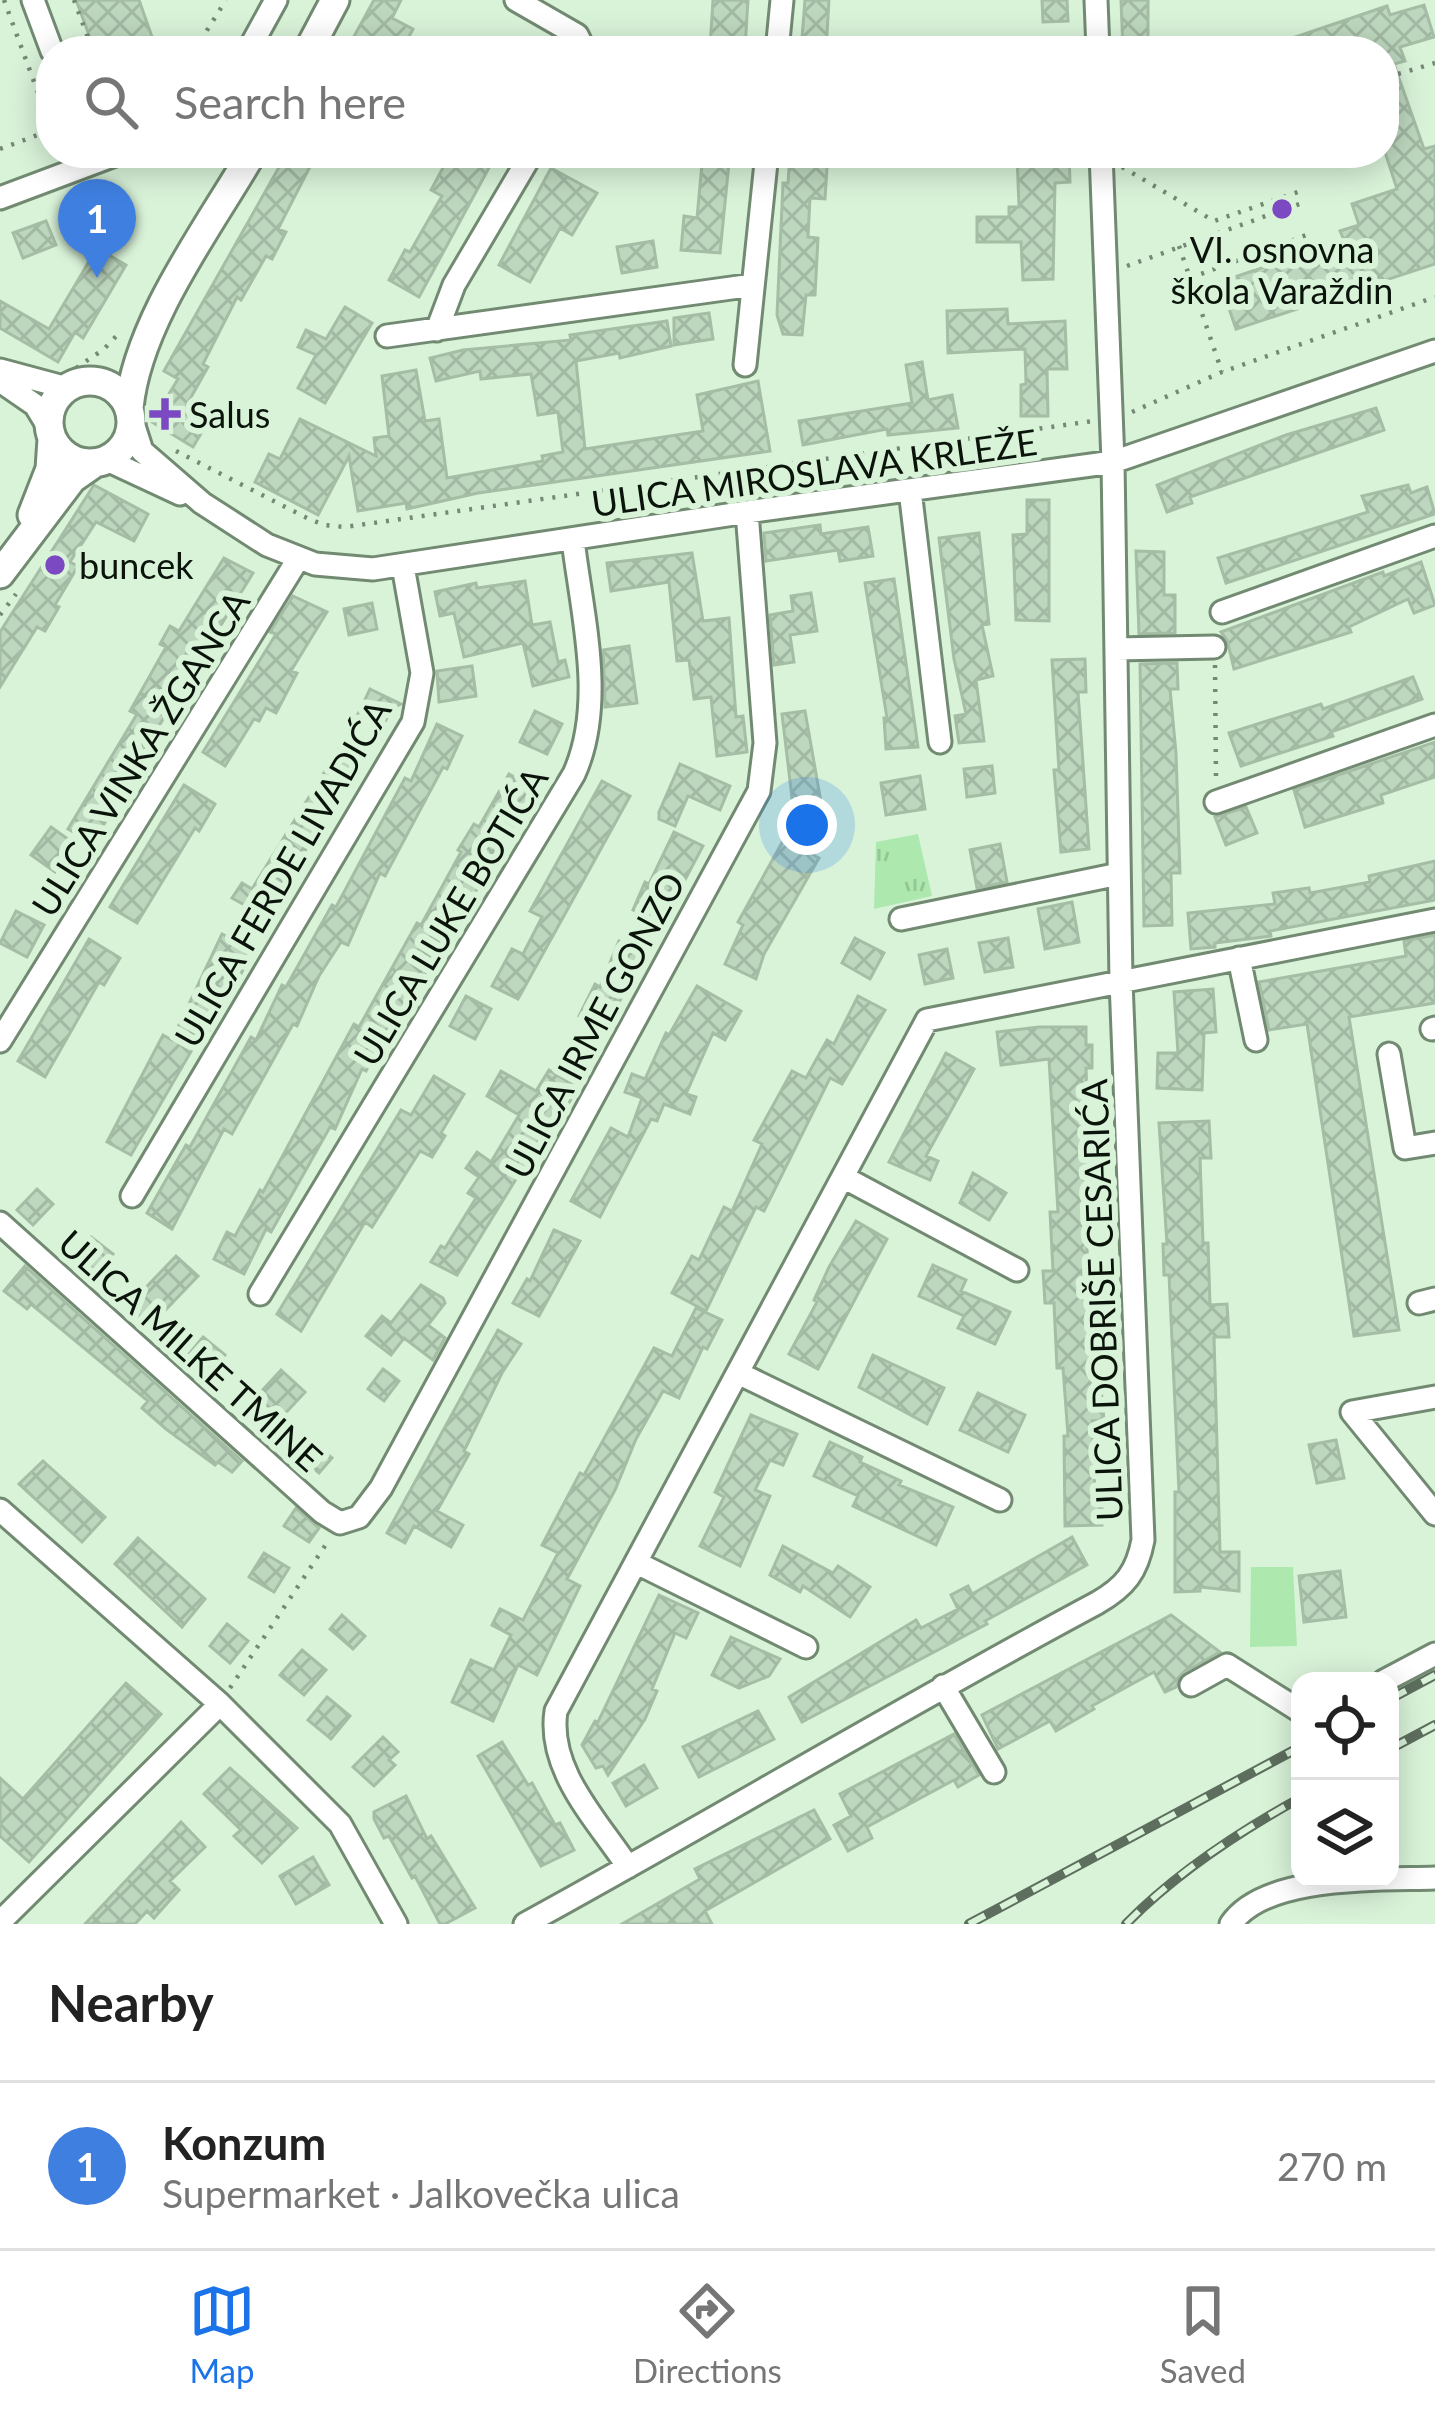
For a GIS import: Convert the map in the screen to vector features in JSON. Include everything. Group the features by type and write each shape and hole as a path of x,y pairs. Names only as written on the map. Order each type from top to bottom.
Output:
{"main road":[{"path":"316,36 335,0"},
{"path":"19,546 46,484 52,405 74,379 124,354 160,310 243,168"},
{"path":"0,574 72,479 125,443 131,386 160,310"},
{"path":"74,379 112,387 130,414"},
{"path":"51,433 69,458 100,461"}],"street":[{"path":"33,0 46,36"},
{"path":"256,36 276,0"},
{"path":"516,0 578,36"},
{"path":"778,36 782,0"},
{"path":"1096,0 1097,36"},
{"path":"0,198 68,168"},
{"path":"437,331 454,285 523,168"},
{"path":"745,364 765,168"},
{"name":"ULICA DOBRIŠE CESARIĆA","path":"525,1924 1120,1589 1134,1574 1141,1551 1121,982 1113,462 1102,168"},
{"path":"387,336 753,285"},
{"name":"ULICA MIROSLAVA KRLEŽE","path":"100,461 202,503 298,559 373,569 1113,462 1435,352"},
{"path":"0,370 74,379"},
{"path":"0,381 35,405 51,433"},
{"name":"ULICA MIROSLAVA KRLEŽE","path":"130,414 142,451 202,503"},
{"path":"910,490 940,742"},
{"name":"ULICA IRME GONZO","path":"340,1523 359,1516 381,1488 759,791 765,743 747,512"},
{"path":"1222,612 1435,536"},
{"name":"ULICA LUKE BOTIĆA","path":"260,1294 584,751 590,689 573,541"},
{"name":"ULICA VINKA ŽGANCA","path":"0,1041 298,559"},
{"name":"ULICA FERDE LIVADIĆA","path":"131,1196 413,722 422,673 403,566"},
{"path":"1116,649 1214,647"},
{"path":"1216,802 1435,725"},
{"path":"901,919 1119,874"},
{"path":"628,1867 566,1774 552,1734 556,1711 927,1020 1435,920"},
{"path":"1239,958 1256,1040"},
{"path":"1389,1054 1405,1148 1435,1143"},
{"path":"843,1177 1017,1270"},
{"name":"ULICA MILKE TMINE","path":"0,1223 322,1513 340,1523"},
{"path":"738,1372 1000,1500"},
{"path":"1435,1397 1352,1412 1426,1494 1435,1514"},
{"path":"0,1512 220,1703 340,1823 396,1924"},
{"path":"638,1563 806,1647"},
{"path":"1399,1673 1435,1654"},
{"path":"1191,1685 1228,1665 1291,1705"},
{"path":"943,1686 994,1772"},
{"path":"0,1922 220,1703"},
{"path":"1231,1924 1240,1912 1278,1892 1350,1881 1435,1879"}],"path":[{"path":"4,0 36,88"},
{"path":"74,0 87,36"},
{"path":"203,36 226,0"},
{"path":"1399,74 1435,63"},
{"path":"0,149 36,135"},
{"path":"1125,168 1214,221 1298,192"},
{"path":"1106,273 1302,203"},
{"path":"1190,278 1312,233"},
{"path":"1179,246 1222,372"},
{"path":"1124,416 1173,390 1435,298"},
{"path":"74,379 104,350"},
{"path":"162,444 307,518 344,527 1093,421"},
{"path":"1214,647 1216,802"},
{"path":"220,1703 340,1523"}],"green space":[{"path":"918,834 932,896 874,909 876,842"},
{"path":"1251,1567 1293,1567 1297,1646 1250,1647"}],"building":[{"path":"76,0 139,0 152,36 89,36"},
{"path":"374,0 401,0 392,18 413,29 409,36 354,36"},
{"path":"713,0 748,0 746,36 711,36"},
{"path":"805,0 829,0 827,36 802,36"},
{"path":"1042,0 1067,0 1068,21 1043,22"},
{"path":"1121,0 1148,0 1148,36 1122,36"},
{"path":"1424,5 1434,37 1400,47 1405,61 1399,63 1399,36 1298,36 1387,6 1390,15"},
{"path":"1399,78 1424,149 1435,146 1435,264 1236,329 1220,282 1344,240 1340,231 1359,225 1352,204 1397,189 1390,168 1399,168"},
{"path":"279,168 309,168 278,229 286,232 272,259 266,256 241,300 237,297 203,364 208,367 186,406 209,420 193,447 152,422 178,379 164,371"},
{"path":"443,168 489,168 419,297 389,280 442,196 431,190"},
{"path":"551,168 597,193 572,235 560,228 530,282 499,265"},
{"path":"702,168 728,168 720,253 681,250 684,216 697,218"},
{"path":"789,168 827,168 825,199 810,198 808,237 818,238 815,295 806,295 802,335 783,334 777,315 783,183 788,183"},
{"path":"1018,168 1070,168 1070,182 1055,183 1053,279 1023,280 1021,242 977,242 977,217 1009,217 1009,207 1019,207"},
{"path":"46,221 56,245 23,258 13,233"},
{"path":"653,241 657,267 622,273 617,247"},
{"path":"97,248 126,265 83,338 75,332 58,362 0,328 0,301 49,329"},
{"path":"345,307 372,323 325,403 298,388 316,355 298,347 306,330 326,339"},
{"path":"1007,309 1008,324 1065,321 1067,369 1047,369 1048,416 1021,416 1025,349 948,353 947,311"},
{"path":"709,313 713,339 674,345 674,318"},
{"path":"667,321 671,346 620,358 619,353 576,361 585,449 703,431 697,395 758,381 770,451 478,493 407,509 406,503 358,511 349,456 318,515 255,482 269,454 280,459 300,419 376,456 374,438 389,436 382,376 416,370 425,421 439,419 447,478 543,461 542,456 563,452 558,412 538,415 531,374 481,379 480,371 436,381 430,358 463,350 571,340 570,335"},
{"path":"922,362 928,400 952,395 958,428 888,435 887,429 803,445 799,421 912,403 906,365"},
{"path":"1376,408 1384,430 1190,497 1192,503 1167,512 1157,485 1286,435"},
{"path":"94,485 148,514 134,541 96,522 70,562 78,566 55,605 59,607 45,631 37,627 0,687 0,632"},
{"path":"1408,485 1411,493 1427,487 1435,514 1226,583 1218,558 1368,512 1362,496"},
{"path":"1027,500 1049,500 1049,621 1016,620 1013,535 1027,534"},
{"path":"820,525 821,534 868,527 873,556 840,561 838,550 766,561 764,533"},
{"path":"979,533 989,624 982,625 993,676 976,680 984,741 959,743 955,716 966,714 939,538"},
{"path":"1136,551 1164,552 1164,595 1175,595 1175,633 1139,634"},
{"path":"692,553 703,621 729,618 736,717 743,716 747,752 717,756 711,697 694,699 689,660 677,661 669,582 611,591 607,563"},
{"path":"224,558 253,573 125,781 93,843 68,829 137,714 130,711 166,647 160,644 170,626 179,631"},
{"path":"1421,562 1435,605 1414,613 1408,599 1349,627 1351,632 1234,669 1221,632"},
{"path":"894,579 918,747 886,749 887,718 865,583"},
{"path":"525,581 532,625 550,622 558,662 565,660 569,677 533,686 523,643 464,657 454,613 440,616 435,592 476,583 477,588"},
{"path":"811,593 817,631 790,635 794,662 774,665 770,615 793,611 791,596"},
{"path":"293,596 327,612 291,671 297,673 276,713 266,708 259,721 254,719 225,766 203,752 276,634 270,632"},
{"path":"372,603 377,629 349,635 344,609"},
{"path":"629,646 637,703 605,707 603,650"},
{"path":"1085,659 1086,692 1078,692 1089,849 1061,852 1052,660"},
{"path":"1177,663 1178,689 1170,689 1180,873 1171,873 1172,925 1144,926 1140,664"},
{"path":"472,666 476,696 439,702 437,671"},
{"path":"1413,677 1422,699 1331,732 1333,736 1241,766 1229,733 1321,704 1323,709"},
{"path":"370,689 401,704 391,709 383,726 358,714"},
{"path":"535,711 562,724 547,754 520,742"},
{"path":"805,711 821,802 793,806 782,714"},
{"path":"437,724 462,736 447,769 443,767 385,876 380,873 348,945 341,942 319,976 297,1026 293,1024 232,1134 224,1129 172,1229 147,1213 251,1037 256,1040 282,985 286,987 332,905 336,907 405,778 411,781"},
{"path":"1435,742 1435,777 1381,795 1383,803 1305,827 1294,790"},
{"path":"340,747 362,759 246,946 253,949 209,1031 204,1029 131,1155 107,1142 163,1035 172,1040 222,934 228,937 248,907 232,898 242,883 252,889"},
{"path":"680,764 730,786 720,810 688,796 675,826 659,819 659,812"},
{"path":"992,766 995,793 967,797 964,769"},
{"path":"509,774 536,790 457,923 454,921 397,1026 392,1024 366,1071 362,1069 335,1129 330,1127 271,1232 266,1229 244,1274 214,1259 227,1232 235,1236 260,1190 263,1192 354,1024 359,1027 417,923 421,925 458,850 474,824 479,827"},
{"path":"920,776 925,809 886,815 881,783"},
{"path":"602,781 630,796 518,999 492,986 512,949 523,954 542,917 530,911"},
{"path":"184,785 215,804 137,923 110,907"},
{"path":"1246,807 1257,833 1226,845 1215,817"},
{"path":"51,827 75,844 55,872 31,855"},
{"path":"674,832 703,846 662,923 633,910"},
{"path":"784,839 819,858 764,954 756,979 725,964 743,925 738,922"},
{"path":"1000,844 1007,882 977,888 970,850"},
{"path":"1435,861 1435,900 1191,949 1188,913 1275,904 1273,893 1309,888 1310,893 1370,882 1369,876"},
{"path":"1072,902 1079,942 1045,949 1038,909"},
{"path":"16,911 44,925 27,957 0,943"},
{"path":"1435,935 1435,1003 1349,1017 1399,1330 1354,1336 1307,1024 1269,1030 1259,982 1406,956 1404,941"},
{"path":"855,938 884,953 870,979 842,963"},
{"path":"1008,938 1013,967 985,972 979,943"},
{"path":"89,939 120,958 104,985 99,982 45,1077 18,1061"},
{"path":"619,941 642,954 606,1030 579,1016 595,984 600,987"},
{"path":"947,949 953,978 925,984 919,955"},
{"path":"697,986 741,1011 725,1040 713,1033 686,1094 696,1097 690,1114 664,1104 657,1121 651,1119 600,1217 571,1201 611,1128 628,1137 642,1098 625,1092 632,1074 645,1079 666,1033 669,1035"},
{"path":"1213,989 1216,1032 1204,1033 1202,1090 1157,1088 1158,1053 1178,1053 1174,992"},
{"path":"466,996 491,1009 475,1039 450,1026"},
{"path":"858,996 885,1010 842,1084 830,1078 764,1211 756,1207 706,1311 672,1293 692,1256 699,1260 724,1207 732,1211 762,1144 754,1140 792,1071 806,1078 827,1040 834,1044"},
{"path":"1086,1027 1086,1045 1092,1045 1092,1068 1086,1068 1090,1184 1084,1184 1088,1269 1094,1269 1096,1315 1088,1315 1091,1388 1101,1388 1104,1420 1092,1421 1095,1490 1102,1490 1102,1525 1065,1526 1064,1436 1068,1436 1063,1368 1057,1368 1054,1303 1045,1303 1043,1271 1053,1271 1050,1212 1058,1212 1049,1059 1001,1065 997,1032"},
{"path":"946,1053 974,1069 926,1156 938,1161 930,1180 889,1162"},
{"path":"549,1070 578,1088 457,1275 431,1262 476,1198 468,1193 479,1177 466,1168 477,1152 491,1162 519,1115 487,1096 501,1071 536,1091"},
{"path":"434,1076 464,1094 441,1133 445,1136 432,1157 420,1151 372,1227 365,1222 301,1331 277,1314 401,1110 411,1115"},
{"path":"1209,1121 1211,1158 1200,1158 1203,1243 1208,1243 1210,1305 1227,1304 1229,1337 1214,1337 1220,1552 1239,1552 1239,1591 1200,1587 1200,1591 1175,1592 1175,1492 1179,1492 1159,1123"},
{"path":"973,1173 1006,1193 989,1220 960,1203"},
{"path":"37,1189 53,1204 33,1225 17,1210"},
{"path":"856,1221 887,1239 818,1369 789,1354"},
{"path":"554,1230 580,1241 539,1316 513,1303 530,1281"},
{"path":"91,1237 113,1254 93,1278 71,1261"},
{"path":"176,1256 198,1276 149,1327 128,1306"},
{"path":"933,1265 966,1280 961,1291 1010,1312 995,1344 958,1328 964,1316 919,1296"},
{"path":"25,1266 242,1461 232,1472 166,1429 142,1408 148,1401 31,1304 27,1309 4,1291"},
{"path":"421,1285 443,1298 445,1303 428,1325 445,1338 433,1360 404,1338 391,1355 366,1336 382,1316 391,1323"},
{"path":"696,1308 722,1320 707,1349 703,1347 679,1398 663,1391 636,1439 615,1490 567,1579 580,1586 537,1675 518,1665 493,1721 452,1702 471,1660 494,1670 511,1635 492,1625 500,1609 523,1620 558,1553 542,1545 580,1473 584,1475 654,1348 672,1356"},
{"path":"498,1330 521,1344 502,1373 464,1451 469,1454 437,1511 463,1525 451,1547 414,1526 405,1543 387,1533"},
{"path":"203,1337 225,1355 205,1379 184,1360"},
{"path":"873,1355 944,1388 927,1424 859,1387"},
{"path":"383,1369 399,1381 384,1401 368,1389"},
{"path":"281,1370 305,1392 281,1418 257,1396"},
{"path":"978,1393 1025,1415 1008,1452 960,1430"},
{"path":"751,1415 797,1434 783,1465 770,1460 755,1490 770,1496 740,1566 700,1546 724,1497 715,1492"},
{"path":"1336,1440 1344,1478 1317,1483 1309,1445"},
{"path":"313,1442 332,1458 319,1473 300,1457"},
{"path":"830,1442 901,1481 899,1485 953,1507 936,1545 853,1506 858,1496 814,1476"},
{"path":"43,1461 105,1517 82,1542 19,1484"},
{"path":"296,1508 319,1528 309,1542 284,1526"},
{"path":"1072,1537 1087,1565 802,1722 789,1697 916,1620 921,1628 958,1609 951,1595 968,1586 972,1594"},
{"path":"138,1538 205,1599 182,1627 115,1564"},
{"path":"783,1546 833,1573 838,1566 870,1587 850,1617 803,1586 800,1592 770,1575"},
{"path":"264,1553 289,1568 274,1592 249,1577"},
{"path":"1340,1571 1346,1617 1304,1622 1299,1576"},
{"path":"659,1595 698,1613 686,1638 675,1633 645,1719 608,1775 603,1766 596,1768 582,1745 598,1722"},
{"path":"342,1615 365,1636 353,1649 330,1629"},
{"path":"1171,1615 1220,1652 1183,1673 1176,1687 1165,1692 1154,1672 1056,1731 1050,1721 998,1749 982,1715"},
{"path":"227,1624 248,1641 230,1663 210,1646"},
{"path":"731,1637 780,1659 769,1676 739,1688 712,1675"},
{"path":"302,1650 326,1670 304,1695 280,1675"},
{"path":"126,1683 161,1714 29,1862 0,1836 0,1778 23,1799"},
{"path":"327,1697 350,1716 331,1739 308,1720"},
{"path":"758,1711 774,1739 699,1777 683,1747"},
{"path":"954,1734 979,1775 958,1787 954,1780 867,1827 872,1838 848,1851 834,1825 851,1816 840,1794"},
{"path":"383,1737 398,1752 389,1760 395,1765 374,1786 353,1767"},
{"path":"502,1742 574,1850 541,1866 478,1756"},
{"path":"644,1765 657,1788 626,1806 613,1783"},
{"path":"230,1768 297,1828 262,1863 234,1836 241,1830 204,1794"},
{"path":"406,1796 427,1839 431,1836 475,1908 445,1924 440,1924 415,1876 412,1878 374,1819 374,1812"},
{"path":"814,1810 830,1839 705,1911 712,1924 622,1924 700,1879 695,1869"},
{"path":"181,1822 205,1847 170,1881 179,1890 154,1918 147,1911 135,1924 85,1924"},
{"path":"313,1857 329,1885 296,1904 280,1876"}],"railway":[{"path":"1399,1694 1435,1675"},
{"path":"1399,1744 1435,1725"},
{"path":"969,1924 1291,1752"},
{"path":"1126,1924 1208,1855 1291,1803"}],"place":[{"name":"VI. osnovna škola Varaždin","path":"1282,209"},
{"name":"Konzum","path":"97,278"},
{"name":"Salus","path":"165,414"},
{"name":"buncek","path":"55,565"}]}
